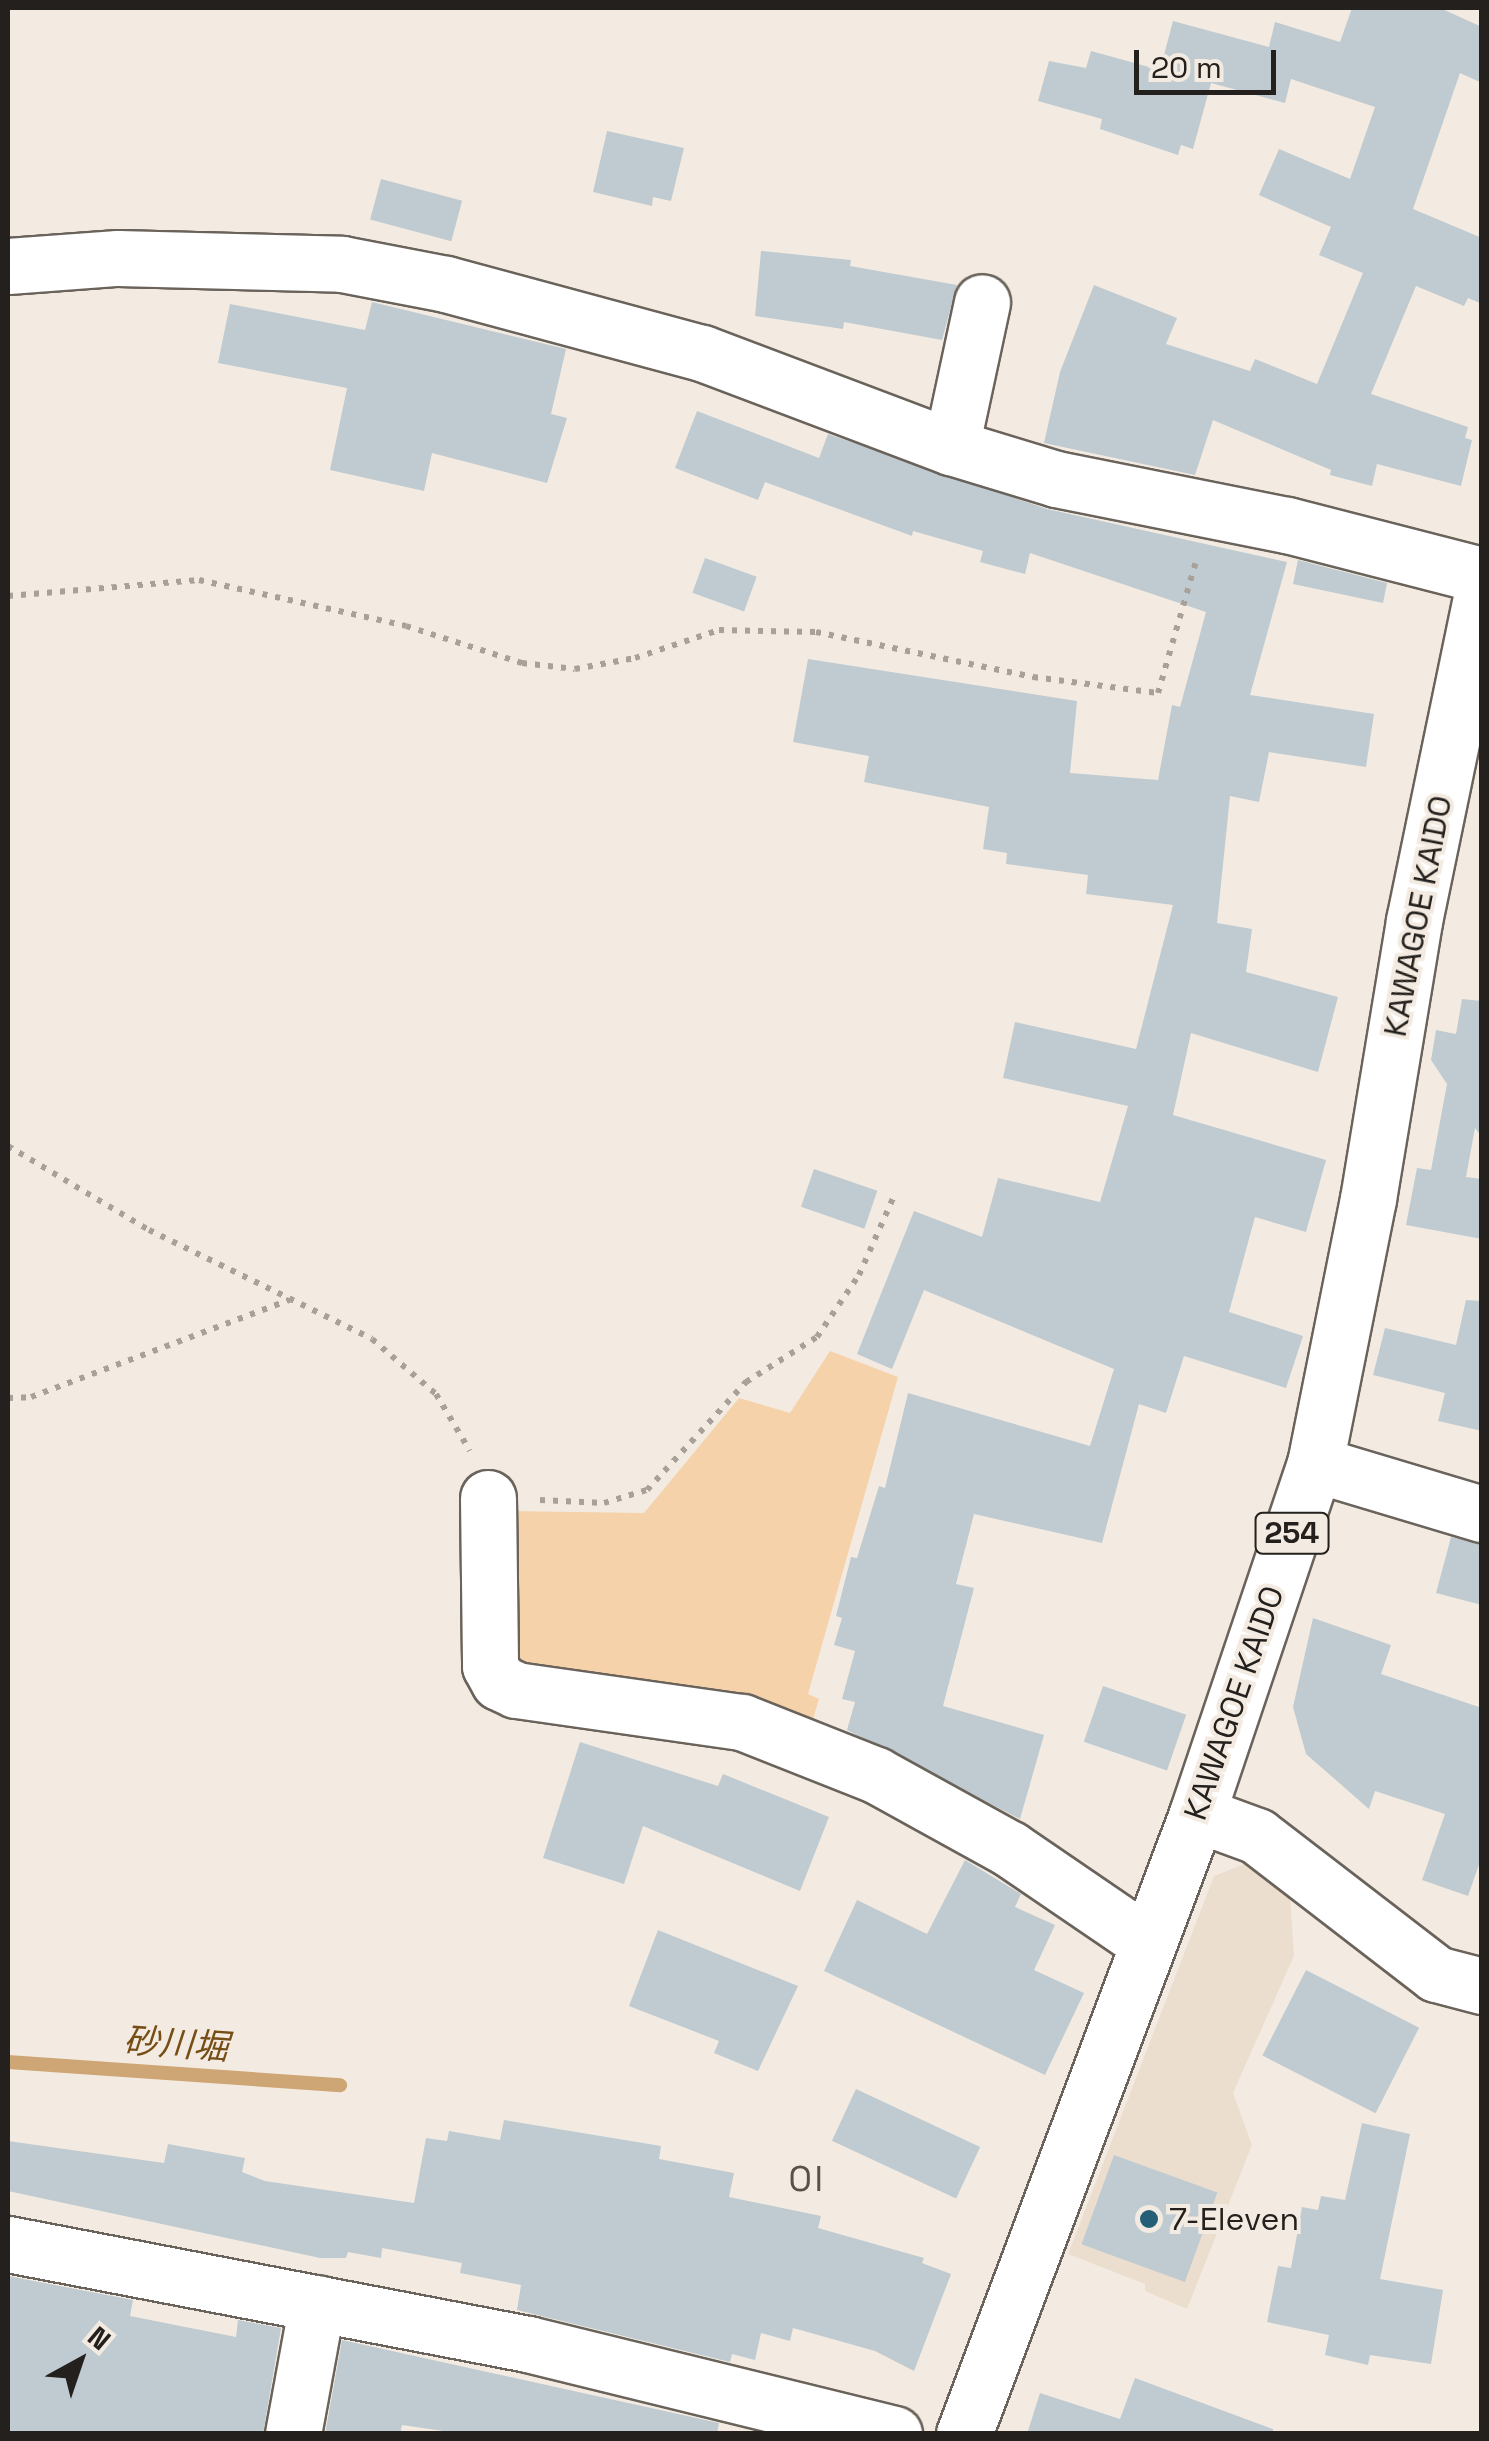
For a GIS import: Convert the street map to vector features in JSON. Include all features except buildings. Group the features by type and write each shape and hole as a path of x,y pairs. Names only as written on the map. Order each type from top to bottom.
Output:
{"main road":[{"path":"8,266 118,258 342,264 446,284 702,352 951,447 1210,514 1287,525 1482,576"},
{"path":"951,447 982,302"},
{"name":"KAWAGOE KAIDO","path":"964,2434 1145,1941 1197,1814 1315,1464 1368,1199 1414,921 1482,594"},
{"path":"1315,1464 1482,1514"},
{"path":"488,1498 490,1666 499,1682 516,1690 742,1722 876,1775 1010,1850 1145,1941"},
{"path":"1197,1814 1257,1836 1436,1974 1482,1986"},
{"path":"8,2244 528,2344 894,2434"},
{"path":"293,2434 317,2303"}],"path":[{"path":"8,596 199,580 406,626 522,663 575,669 635,658 718,630 816,632 1033,677 1158,693 1210,514"},
{"path":"8,1146 148,1230 372,1340 436,1394 470,1451 488,1498 604,1503 647,1490 746,1382 817,1337 859,1275 894,1196"},
{"path":"8,1398 31,1397 289,1300"}],"shaded area":[{"path":"830,1351 898,1377 808,1694 819,1699 807,1739 507,1659 503,1511 644,1513 739,1398 790,1413"},
{"path":"1262,1857 1289,1877 1294,1956 1233,2093 1252,2145 1187,2309 1145,2291 1145,2284 1068,2254 1214,1876"}],"waterway":[{"name":"砂川堀","path":"8,2062 340,2085"}],"place":[{"name":"7-Eleven","path":"1149,2219"}],"district":[{"name":"OI","path":"807,2179"}]}
